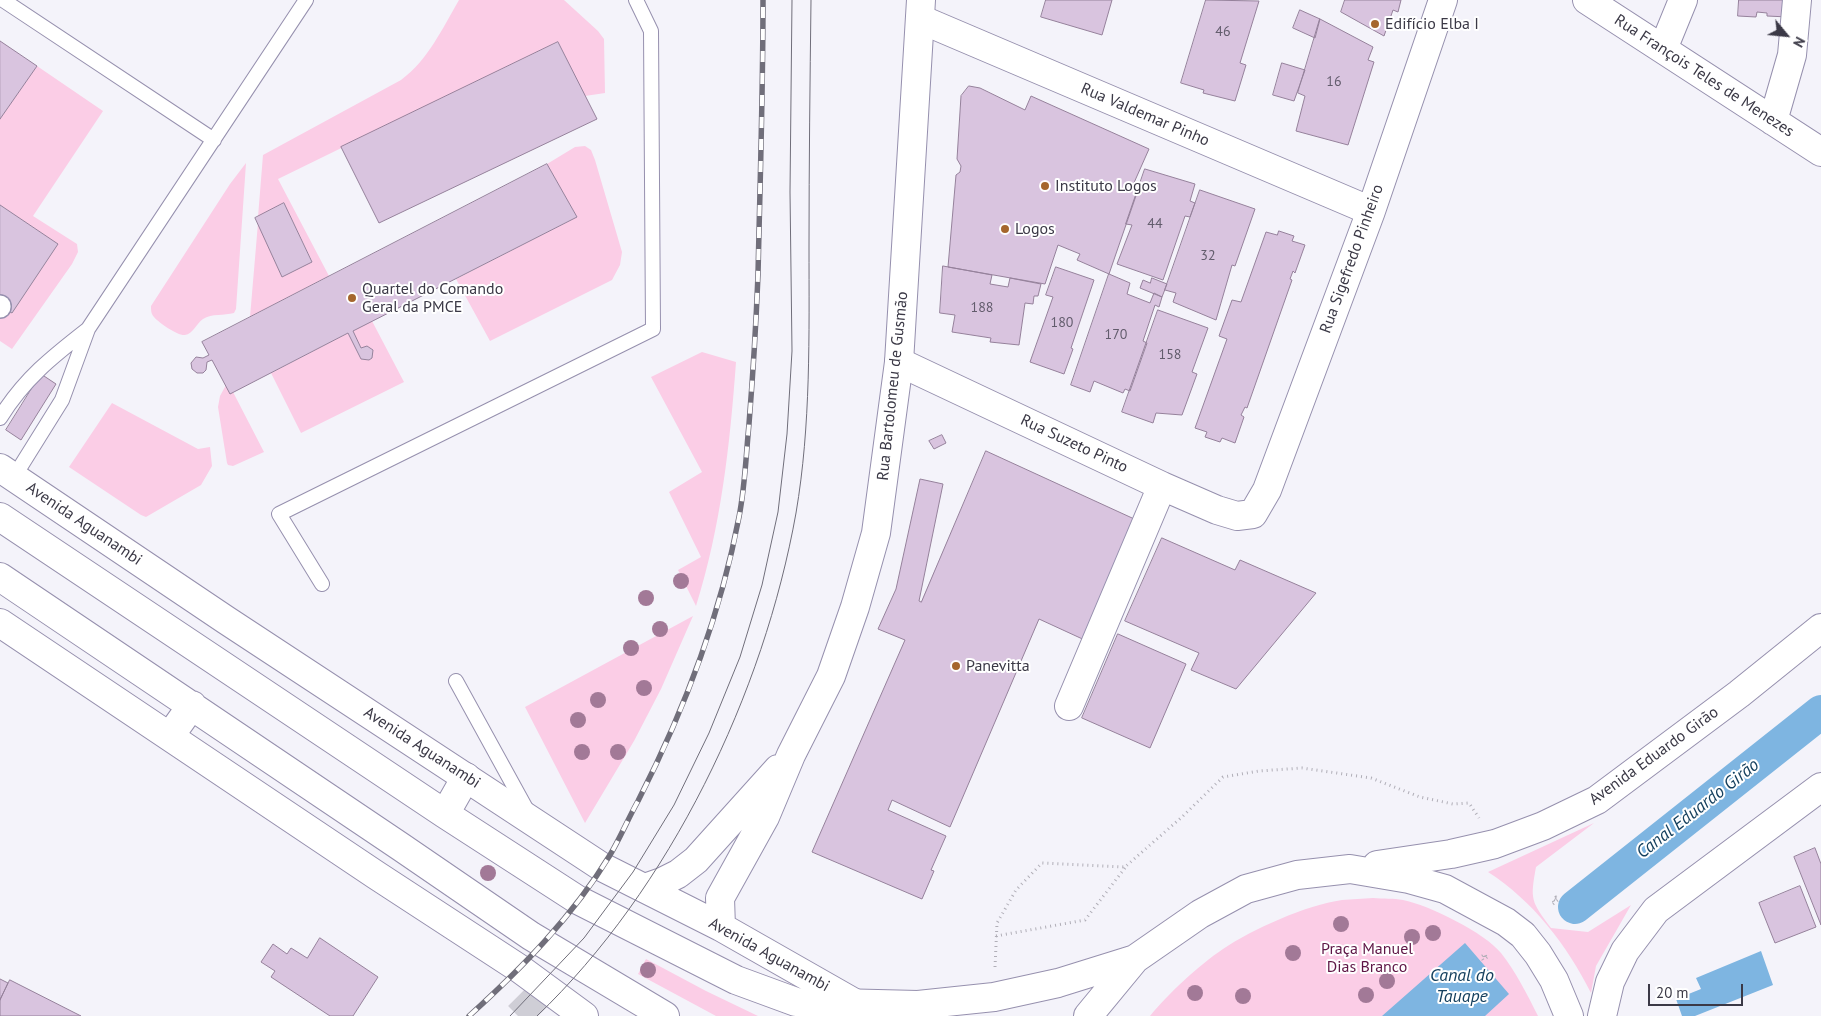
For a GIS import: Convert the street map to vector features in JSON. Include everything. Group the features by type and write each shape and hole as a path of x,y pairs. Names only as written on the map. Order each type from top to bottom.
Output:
{"street":[{"name":"Rua Sigefredo Pinheiro","path":"1252,514 1267,490 1370,211 1443,0"},
{"name":"Rua François Teles de Menezes","path":"1588,0 1821,152"},
{"path":"1663,50 1683,0"},
{"path":"1773,121 1792,55 1797,0"},
{"name":"Rua Valdemar Pinho","path":"921,9 1370,211"},
{"name":"Rua Bartolomeu de Gusmão","path":"721,927 720,898 765,817 791,755 831,676 856,607 874,543 899,362 921,9"},
{"name":"Rua Suzeto Pinto","path":"899,362 1217,510 1237,516 1252,514"},
{"name":"Avenida Aguanambi","path":"7,472 226,620 602,867 721,927 858,1005"},
{"path":"1069,706 1162,486"},
{"name":"Avenida Aguanambi","path":"0,517 444,814 578,900 736,980 796,1002 918,1005 994,997 1058,983 1135,959"},
{"path":"0,577 531,936 665,1016"},
{"path":"0,623 376,875 520,969 584,1016"},
{"name":"Avenida Eduardo Girão","path":"1350,870 1451,854 1495,844 1543,826 1597,800 1739,694 1821,628"},
{"path":"170,736 192,705"},
{"name":"Rua Bartolomeu de Gusmão","path":"645,888 678,874 696,860 791,755"},
{"path":"444,814 466,777"},
{"path":"1602,1016 1610,982 1625,951 1656,910 1821,787"},
{"path":"1088,1016 1135,959 1200,914 1246,889 1297,875 1350,870 1409,879 1445,889 1506,922 1523,935 1538,954 1554,980 1569,1016"}],"lane":[{"path":"2,0 214,140"},
{"path":"7,472 62,400 88,329 306,0"},
{"path":"322,584 279,514 653,329 651,31 636,0"},
{"path":"0,418 12,399 44,364 88,329"},
{"path":"456,681 535,823"}],"path":[{"path":"996,936 1085,920 1125,867 1183,816 1223,777 1259,771 1302,768 1371,778 1420,797 1453,804 1469,803 1495,844"},
{"path":"995,972 997,924 1016,890 1042,863 1125,867"},
{"path":"1553,904 1558,900 1556,897 1553,900 1554,902 1556,900 1554,899"},
{"path":"1484,956 1484,958 1486,957 1485,954 1481,957 1483,960 1490,955"}],"green space":[{"path":"459,0 564,0 598,31 604,39 605,93 585,96 558,42 278,179 329,276 250,317 258,223 282,277 312,261 284,203 258,217 263,155 401,80 427,54"},
{"path":"37,66 103,111 33,216 77,244 78,252 72,264 12,349 0,341 0,306 12,313 58,244 0,205 0,119"},
{"path":"585,146 591,150 595,160 622,252 620,265 612,280 490,341 456,279 577,217 547,164 575,147"},
{"path":"246,163 236,309 234,313 207,317 188,334 182,335 156,320 152,315 151,306 230,184"},
{"path":"372,321 404,382 301,433 271,373 348,333 361,359 369,360 372,358 373,350 367,346 361,348 353,331"},
{"path":"702,352 736,362 723,486 712,546 696,606 678,570 701,557 669,492 702,472 651,377"},
{"path":"226,385 233,392 264,452 233,466 227,463 218,407 220,396"},
{"path":"112,403 198,449 210,447 212,466 201,485 146,517 69,467"},
{"path":"693,616 661,689 634,741 585,823 525,707"},
{"path":"1594,823 1536,867 1533,887 1536,906 1551,928 1588,932 1631,905 1596,966 1591,993 1560,941 1547,925 1520,896 1488,872"},
{"name":"Praça Manuel Dias Branco","path":"1400,899 1414,903 1456,921 1483,937 1506,960 1521,983 1538,1016 1150,1016 1194,971 1235,941 1280,919 1312,907 1342,900"},
{"path":"646,959 758,1016 716,1016 638,974"}],"water":[{"name":"Canal do Tauape","path":"1465,943 1509,994 1485,1016 1382,1016"},
{"path":"1761,951 1773,985 1695,1016 1682,1016 1676,999 1701,989 1696,978"}],"building":[{"path":"1046,0 1112,0 1102,35 1041,17"},
{"path":"1206,0 1259,1 1240,63 1246,65 1235,101 1203,93 1204,90 1181,83"},
{"name":"Edifício Elba I","path":"1345,0 1401,0 1398,12 1393,10 1384,36 1341,12"},
{"path":"1739,0 1789,0 1788,17 1767,16 1767,13 1757,12 1756,17 1738,16"},
{"path":"1300,10 1320,19 1315,38 1293,28"},
{"path":"1320,19 1373,47 1368,60 1374,62 1348,145 1296,131 1305,96 1298,93"},
{"path":"0,41 37,66 0,119"},
{"path":"558,42 597,119 379,223 341,147"},
{"path":"1282,63 1305,70 1294,101 1273,95"},
{"name":"Instituto Logos","path":"969,86 980,88 1025,110 1031,96 1149,149 1133,185 1139,187 1109,274 1077,260 1080,254 1058,245 1045,284 948,267 956,175 960,172 961,166 957,159 961,96"},
{"name":"Quartel do Comando Geral da PMCE","path":"547,164 577,217 353,331 361,348 367,346 373,350 372,358 369,360 361,359 348,333 230,394 212,360 207,362 206,370 203,373 197,373 192,369 191,363 196,357 203,358 209,355 202,342"},
{"path":"1145,169 1195,184 1190,201 1195,203 1190,217 1185,216 1163,280 1117,264 1132,225 1126,224"},
{"path":"1200,190 1255,209 1235,266 1232,265 1216,320 1173,302 1176,293 1165,290"},
{"path":"284,203 312,262 282,277 255,218"},
{"path":"0,205 58,244 12,313 0,306"},
{"path":"1279,231 1294,236 1292,241 1305,245 1295,273 1293,271 1290,279 1292,280 1247,408 1245,407 1241,415 1244,417 1235,443 1222,438 1220,442 1205,437 1207,432 1195,428 1227,339 1219,336 1232,300 1241,302 1266,232 1277,235"},
{"path":"943,266 992,275 990,284 1008,287 1010,278 1041,284 1038,296 1034,296 1033,304 1025,303 1019,345 990,342 991,338 952,332 955,315 940,313"},
{"path":"1056,267 1094,280 1064,374 1030,362 1053,297 1046,295"},
{"path":"1109,274 1130,283 1127,294 1150,303 1154,293 1162,297 1159,307 1155,305 1143,341 1147,343 1130,391 1125,389 1123,393 1094,381 1090,392 1071,385"},
{"path":"1152,278 1167,284 1162,297 1140,288 1143,280 1150,283"},
{"path":"1158,310 1208,328 1192,372 1197,374 1182,415 1156,413 1153,423 1122,412"},
{"path":"41,374 56,384 21,440 6,430"},
{"path":"942,435 946,443 934,449 929,441"},
{"name":"Panevitta","path":"986,451 1143,523 1089,642 1039,619 950,827 892,800 888,810 946,836 931,870 934,871 922,899 812,852 905,640 878,629 896,589 920,479 943,484 919,601 921,602"},
{"path":"1162,538 1235,570 1240,560 1316,593 1236,689 1191,670 1199,653 1125,621"},
{"path":"1118,634 1186,664 1150,748 1082,718"},
{"path":"1815,848 1821,864 1821,925 1794,857"},
{"path":"1800,886 1816,927 1775,943 1759,903"},
{"path":"320,938 378,977 353,1016 330,1016 271,977 275,971 261,962 273,944 287,954 291,948 307,958"},
{"path":"0,979 8,983 0,1000"},
{"path":"10,980 81,1016 0,1016 0,1000"}],"waterway":[{"name":"Canal Eduardo Girão","path":"1575,907 1821,712"}],"tunnel":[{"path":"518,1016 546,988"}],"tram line":[{"path":"510,1016 584,938 633,872 674,805 709,733 740,657 762,585 778,512 787,434 792,351 790,192 792,0"},
{"path":"537,1016 585,965 629,909 669,848 704,784 735,718 761,650 781,581 796,513 807,413 811,0"}],"railway":[{"path":"469,1016 546,940 580,899 610,855 671,733 699,663 722,591 741,506 752,387 758,275 763,0"}],"place":[{"name":"Edifício Elba I","path":"1375,24"},
{"name":"Instituto Logos","path":"1045,186"},
{"name":"Logos","path":"1005,229"},
{"name":"Quartel do Comando Geral da PMCE","path":"352,298"},
{"name":"Panevitta","path":"956,666"}]}
